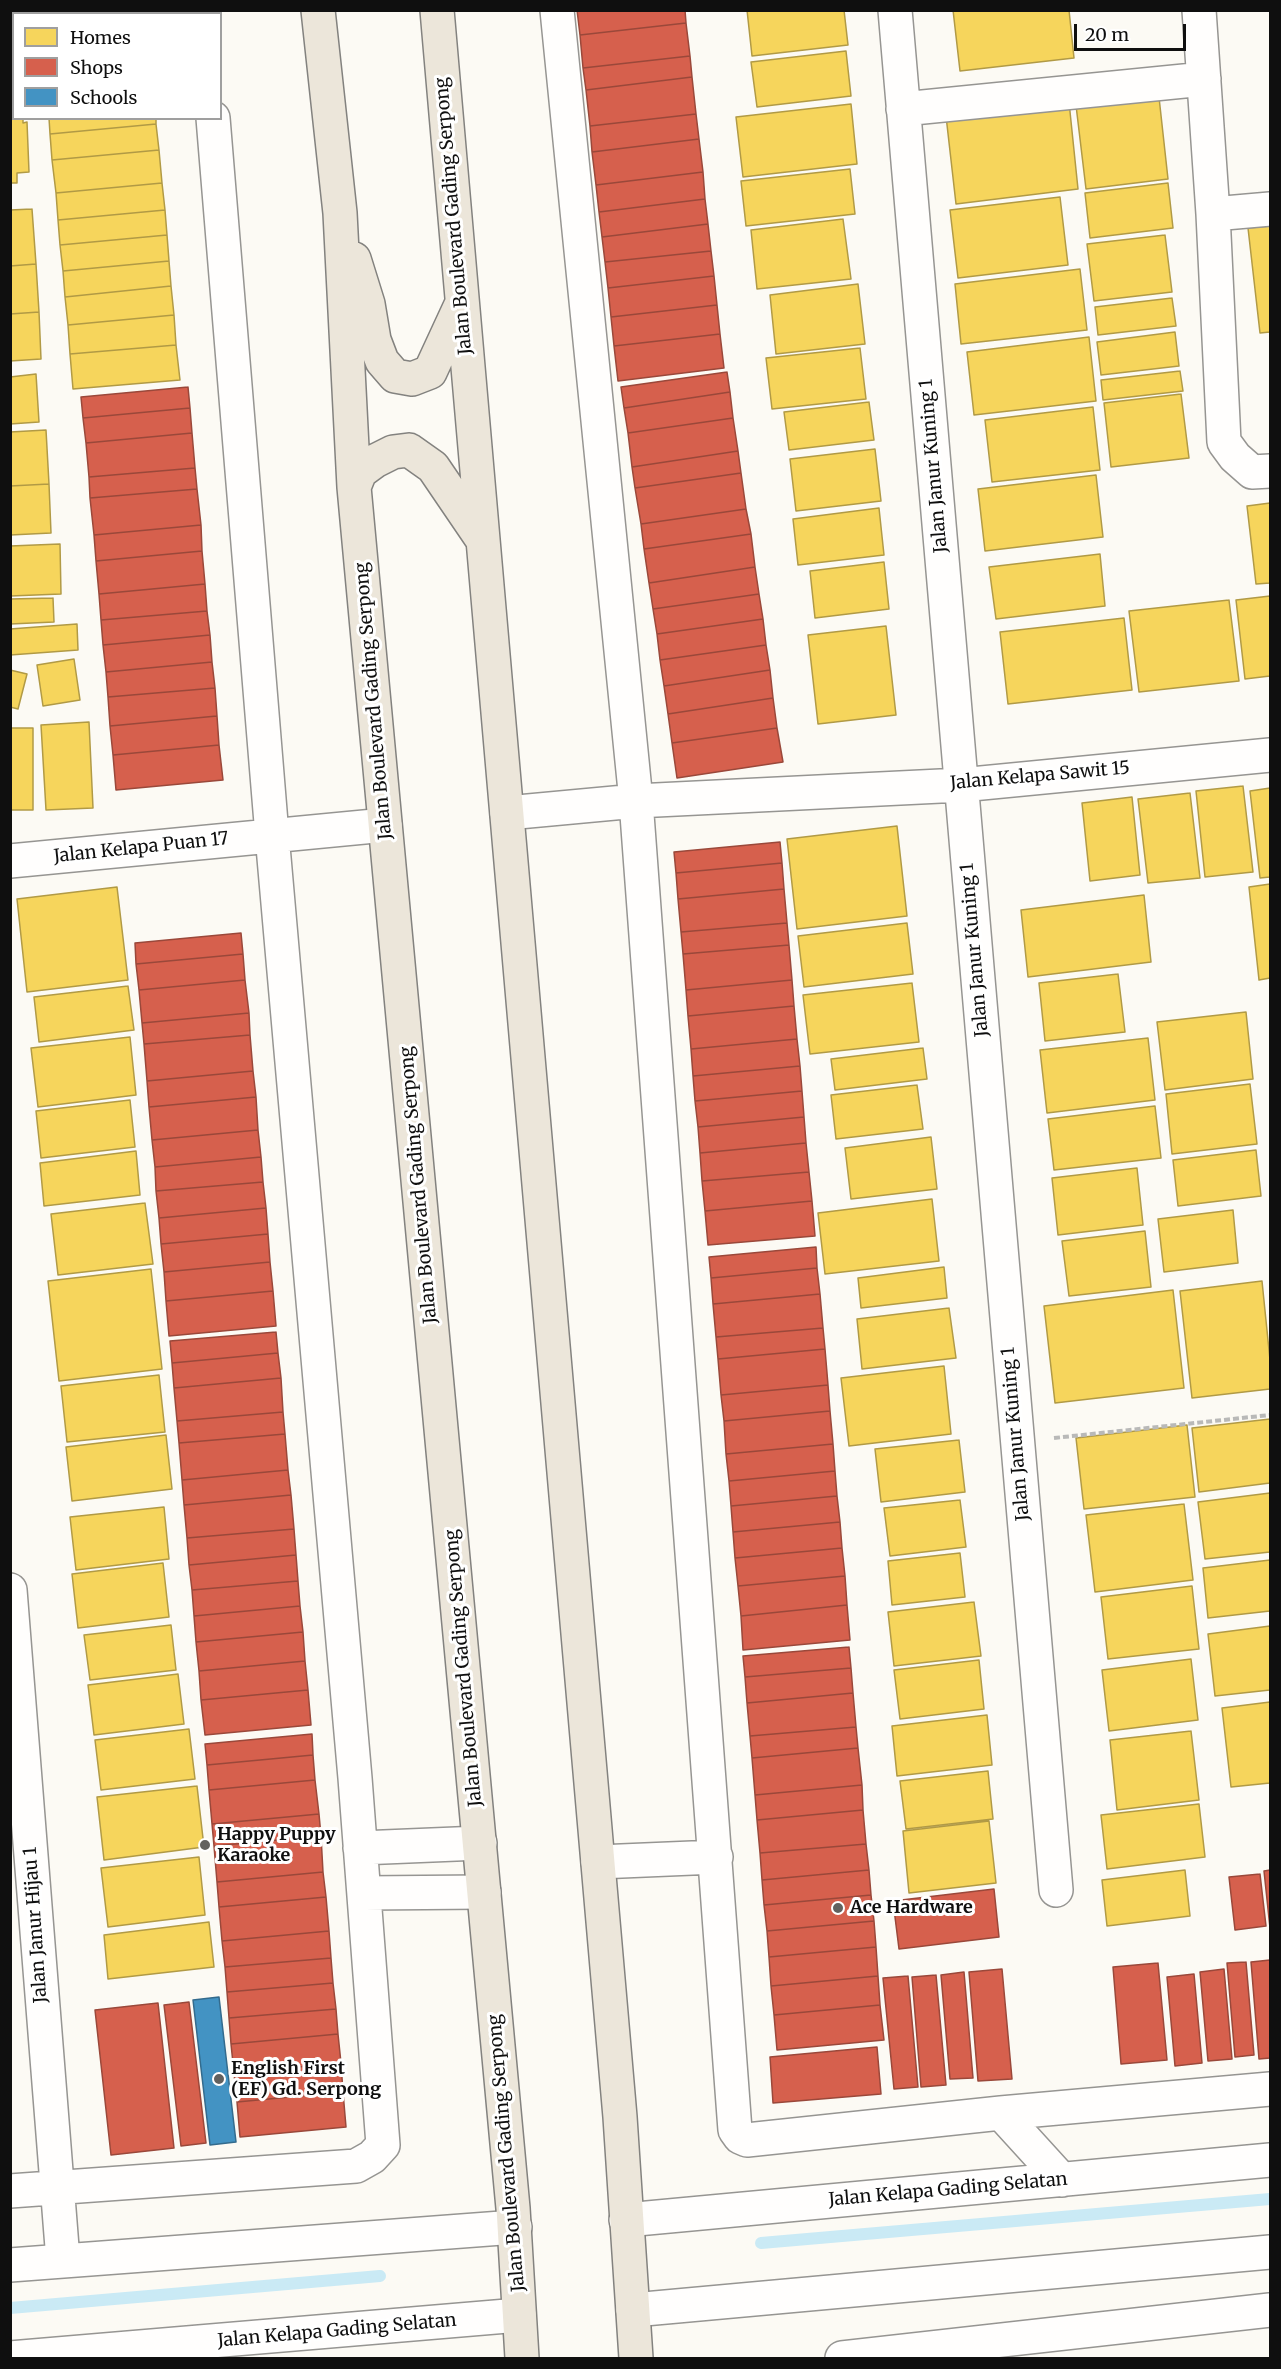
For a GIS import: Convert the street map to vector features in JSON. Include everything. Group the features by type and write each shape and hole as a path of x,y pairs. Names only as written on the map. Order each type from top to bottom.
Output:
{"main road":[{"name":"Jalan Boulevard Gading Serpong","path":"318,10 340,213 354,487 480,1843 514,2227 522,2358"},
{"name":"Jalan Boulevard Gading Serpong","path":"436,10 620,2117 636,2358"},
{"path":"340,213 368,304 374,340 382,361 395,376 412,379 430,372 462,304"},
{"path":"354,487 360,472 375,461 393,453 409,450 433,467 483,541"}],"street":[{"path":"557,10 636,801 735,2130 740,2137 747,2140 1001,2113 1270,2089"},
{"name":"Jalan Janur Kuning 1","path":"895,10 1056,1890"},
{"path":"1199,10 1213,214 1224,442 1235,457 1261,472"},
{"path":"903,109 1204,79"},
{"path":"10,2191 356,2166 372,2157 383,2145 364,1893 272,835 213,120"},
{"path":"1213,214 1270,209"},
{"name":"Jalan Kelapa Sawit 15","path":"507,813 636,801 961,784 1270,755"},
{"name":"Jalan Kelapa Puan 17","path":"10,861 385,825"},
{"name":"Jalan Janur Hijau 1","path":"10,1590 63,2260"},
{"path":"360,1848 480,1843"},
{"path":"597,1862 716,1857"},
{"path":"364,1893 484,1892"},
{"path":"1001,2113 1062,2180"},
{"name":"Jalan Kelapa Gading Selatan","path":"626,2220 1270,2160"},
{"path":"10,2265 514,2227"},
{"path":"633,2310 1270,2253"},
{"path":"842,2358 1270,2310"},
{"name":"Jalan Kelapa Gading Selatan","path":"10,2358 519,2315"}],"path":[{"path":"1017,1442 1270,1415"}],"building: Homes":[{"path":"39,10 111,10 96,12 39,12"},
{"path":"111,10 146,10 146,12 96,12"},
{"path":"747,10 844,10 848,45 752,56"},
{"path":"953,10 1069,10 1074,58 960,71"},
{"path":"10,19 12,19 12,73 10,73"},
{"path":"846,51 851,96 757,107 751,62"},
{"path":"10,77 12,77 12,120 27,122 29,172 17,173 17,183 10,183"},
{"path":"1158,88 1168,179 1086,189 1075,97"},
{"path":"1069,102 1078,189 956,204 946,116"},
{"path":"851,104 857,164 743,177 736,117"},
{"path":"49,120 156,120 156,124 50,134"},
{"path":"156,124 159,150 52,160 50,134"},
{"path":"159,150 162,183 56,193 52,160"},
{"path":"850,169 855,214 746,226 741,181"},
{"path":"162,183 165,210 58,220 56,193"},
{"path":"1168,183 1173,228 1090,238 1085,193"},
{"path":"1060,197 1068,265 958,278 950,210"},
{"path":"32,209 36,264 10,266 10,210"},
{"path":"165,210 167,235 60,245 58,220"},
{"path":"843,219 851,279 757,289 751,230"},
{"path":"1270,226 1270,332 1260,333 1248,228"},
{"path":"167,235 169,261 63,271 60,245"},
{"path":"1165,235 1172,292 1094,301 1087,244"},
{"path":"169,261 171,286 65,297 63,271"},
{"path":"36,264 39,312 10,314 10,266"},
{"path":"1080,269 1087,330 961,344 955,284"},
{"path":"858,284 865,344 776,354 770,295"},
{"path":"171,286 174,315 68,325 65,297"},
{"path":"1172,298 1176,326 1098,335 1095,307"},
{"path":"39,312 41,359 10,361 10,314"},
{"path":"174,315 176,345 70,354 68,325"},
{"path":"1175,332 1179,366 1101,375 1097,342"},
{"path":"1089,337 1096,401 974,415 967,352"},
{"path":"176,345 180,380 73,389 70,354"},
{"path":"860,348 866,399 772,409 766,358"},
{"path":"1180,371 1183,391 1103,400 1101,380"},
{"path":"36,374 39,422 10,424 10,377"},
{"path":"1181,394 1189,458 1111,467 1104,403"},
{"path":"869,402 874,440 789,450 784,412"},
{"path":"1093,407 1100,470 992,482 985,420"},
{"path":"46,430 49,484 10,486 10,432"},
{"path":"875,449 881,501 796,511 790,459"},
{"path":"1096,475 1103,537 985,551 978,489"},
{"path":"49,484 51,533 10,535 10,486"},
{"path":"1270,503 1270,583 1256,584 1247,506"},
{"path":"879,508 884,555 798,565 793,519"},
{"path":"60,544 61,594 10,596 10,546"},
{"path":"1100,554 1105,606 996,619 989,567"},
{"path":"884,562 889,609 815,618 810,571"},
{"path":"1270,596 1270,676 1245,679 1236,600"},
{"path":"53,598 54,622 10,624 10,599"},
{"path":"1229,600 1239,681 1139,692 1129,611"},
{"path":"1124,618 1132,690 1008,704 1000,632"},
{"path":"77,624 78,650 10,655 10,629"},
{"path":"886,626 896,715 818,724 808,635"},
{"path":"74,659 80,700 43,706 37,665"},
{"path":"10,670 27,674 18,709 10,707"},
{"path":"89,722 93,808 46,810 41,725"},
{"path":"10,728 33,728 33,810 10,810"},
{"path":"1243,786 1253,872 1205,877 1196,791"},
{"path":"1270,788 1270,877 1260,878 1250,791"},
{"path":"1190,793 1200,878 1148,883 1138,799"},
{"path":"1132,797 1140,875 1090,881 1082,803"},
{"path":"897,826 907,916 797,929 787,839"},
{"path":"1270,884 1270,978 1259,980 1249,887"},
{"path":"117,887 128,980 27,992 17,899"},
{"path":"1144,895 1151,962 1028,977 1021,910"},
{"path":"907,923 913,974 804,987 798,936"},
{"path":"1118,974 1125,1032 1045,1041 1039,983"},
{"path":"912,983 919,1042 810,1054 803,995"},
{"path":"128,986 134,1030 39,1042 34,997"},
{"path":"1246,1012 1253,1079 1165,1090 1157,1022"},
{"path":"130,1037 136,1095 38,1107 31,1048"},
{"path":"1148,1038 1155,1100 1047,1113 1040,1050"},
{"path":"923,1048 927,1079 835,1090 831,1059"},
{"path":"1250,1084 1257,1144 1172,1154 1166,1094"},
{"path":"917,1085 923,1129 836,1139 831,1095"},
{"path":"130,1100 135,1147 41,1158 36,1111"},
{"path":"1155,1106 1161,1158 1054,1170 1048,1119"},
{"path":"931,1137 937,1189 851,1199 845,1148"},
{"path":"1256,1150 1261,1196 1178,1206 1173,1160"},
{"path":"136,1151 140,1195 44,1206 40,1163"},
{"path":"1137,1168 1143,1225 1058,1235 1052,1178"},
{"path":"932,1199 939,1261 825,1274 818,1213"},
{"path":"145,1203 153,1264 58,1275 51,1214"},
{"path":"1233,1210 1238,1263 1164,1272 1158,1219"},
{"path":"1145,1231 1151,1287 1069,1296 1062,1241"},
{"path":"944,1267 947,1298 861,1308 858,1278"},
{"path":"151,1269 162,1369 59,1381 48,1281"},
{"path":"1262,1281 1270,1360 1270,1389 1192,1398 1180,1291"},
{"path":"1173,1290 1184,1388 1055,1403 1044,1306"},
{"path":"949,1308 956,1358 862,1369 857,1319"},
{"path":"944,1366 951,1434 849,1446 841,1378"},
{"path":"159,1375 165,1432 67,1442 61,1386"},
{"path":"1270,1419 1270,1483 1199,1492 1192,1428"},
{"path":"1187,1425 1195,1497 1084,1509 1076,1438"},
{"path":"166,1435 172,1489 72,1501 66,1447"},
{"path":"959,1440 965,1492 881,1502 875,1449"},
{"path":"1270,1493 1270,1552 1205,1559 1198,1502"},
{"path":"960,1500 966,1547 890,1556 884,1508"},
{"path":"1184,1504 1193,1580 1095,1592 1086,1515"},
{"path":"164,1507 169,1559 76,1570 70,1517"},
{"path":"960,1553 965,1597 892,1605 888,1561"},
{"path":"1270,1560 1270,1611 1208,1618 1203,1568"},
{"path":"163,1563 169,1617 78,1628 72,1574"},
{"path":"1192,1586 1199,1649 1108,1659 1101,1597"},
{"path":"974,1602 981,1656 894,1666 888,1612"},
{"path":"171,1625 176,1670 90,1680 84,1635"},
{"path":"1270,1626 1270,1690 1215,1696 1208,1634"},
{"path":"1191,1659 1198,1720 1109,1731 1102,1670"},
{"path":"979,1660 984,1709 900,1719 894,1670"},
{"path":"178,1674 184,1724 94,1735 88,1685"},
{"path":"1270,1702 1270,1783 1231,1787 1222,1708"},
{"path":"987,1715 992,1765 897,1776 892,1726"},
{"path":"189,1729 195,1779 101,1790 95,1740"},
{"path":"1191,1731 1199,1800 1117,1810 1110,1740"},
{"path":"988,1771 993,1819 906,1829 900,1781"},
{"path":"197,1786 204,1847 104,1860 97,1797"},
{"path":"1199,1804 1205,1857 1107,1869 1101,1815"},
{"path":"989,1821 996,1883 909,1893 903,1831"},
{"path":"199,1857 205,1915 108,1927 101,1868"},
{"path":"1185,1870 1190,1916 1107,1926 1102,1880"},
{"path":"209,1922 214,1967 108,1979 104,1935"}],"building: Shops":[{"path":"577,10 685,10 686,23 580,35"},
{"path":"686,23 690,56 583,68 580,35"},
{"path":"690,56 692,77 586,90 583,68"},
{"path":"692,77 696,114 590,126 586,90"},
{"path":"696,114 699,139 592,152 590,126"},
{"path":"699,139 703,172 596,185 592,152"},
{"path":"703,172 705,199 599,212 596,185"},
{"path":"705,199 708,224 602,237 599,212"},
{"path":"708,224 711,251 605,262 602,237"},
{"path":"711,251 714,276 608,288 605,262"},
{"path":"714,276 717,305 611,317 608,288"},
{"path":"717,305 720,334 614,346 611,317"},
{"path":"720,334 724,368 618,381 614,346"},
{"path":"727,372 730,392 624,408 621,387"},
{"path":"188,387 190,408 83,418 81,397"},
{"path":"730,392 733,418 628,433 624,408"},
{"path":"190,408 192,433 86,443 83,418"},
{"path":"733,418 738,451 632,467 628,433"},
{"path":"192,433 195,468 89,477 86,443"},
{"path":"738,451 741,473 635,488 632,467"},
{"path":"195,468 197,489 90,498 89,477"},
{"path":"741,473 746,509 641,524 635,488"},
{"path":"197,489 201,525 94,535 90,498"},
{"path":"746,509 751,534 644,549 641,524"},
{"path":"201,525 202,551 96,561 94,535"},
{"path":"751,534 755,567 649,583 644,549"},
{"path":"202,551 205,584 99,594 96,561"},
{"path":"755,567 759,594 653,609 649,583"},
{"path":"205,584 207,611 101,620 99,594"},
{"path":"759,594 763,619 657,634 653,609"},
{"path":"207,611 210,635 103,645 101,620"},
{"path":"763,619 766,645 660,660 657,634"},
{"path":"210,635 212,662 106,672 103,645"},
{"path":"766,645 770,670 664,686 660,660"},
{"path":"212,662 215,688 108,697 106,672"},
{"path":"770,670 773,698 668,714 664,686"},
{"path":"215,688 217,716 110,726 108,697"},
{"path":"773,698 777,728 672,743 668,714"},
{"path":"217,716 219,745 113,755 110,726"},
{"path":"777,728 783,762 677,778 672,743"},
{"path":"219,745 223,780 116,790 113,755"},
{"path":"780,842 782,863 676,873 674,852"},
{"path":"782,863 784,889 678,899 676,873"},
{"path":"784,889 787,923 681,932 678,899"},
{"path":"787,923 789,945 683,954 681,932"},
{"path":"241,933 243,954 136,964 135,943"},
{"path":"789,945 792,980 686,990 683,954"},
{"path":"243,954 245,980 139,990 136,964"},
{"path":"245,980 249,1013 142,1023 139,990"},
{"path":"792,980 794,1006 688,1016 686,990"},
{"path":"794,1006 797,1039 691,1049 688,1016"},
{"path":"249,1013 250,1035 144,1044 142,1023"},
{"path":"250,1035 253,1071 147,1081 144,1044"},
{"path":"797,1039 800,1066 693,1076 691,1049"},
{"path":"800,1066 802,1091 695,1101 693,1076"},
{"path":"253,1071 256,1097 149,1107 147,1081"},
{"path":"802,1091 804,1117 698,1127 695,1101"},
{"path":"256,1097 258,1130 152,1140 149,1107"},
{"path":"804,1117 806,1143 700,1153 698,1127"},
{"path":"258,1130 261,1157 155,1167 152,1140"},
{"path":"806,1143 809,1172 702,1181 700,1153"},
{"path":"261,1157 263,1182 156,1191 155,1167"},
{"path":"809,1172 812,1201 705,1211 702,1181"},
{"path":"263,1182 266,1208 159,1218 156,1191"},
{"path":"812,1201 815,1236 708,1245 705,1211"},
{"path":"266,1208 268,1234 161,1244 159,1218"},
{"path":"268,1234 270,1262 164,1272 161,1244"},
{"path":"816,1247 817,1268 711,1278 709,1257"},
{"path":"270,1262 273,1291 166,1301 164,1272"},
{"path":"817,1268 820,1294 713,1304 711,1278"},
{"path":"273,1291 276,1326 169,1336 166,1301"},
{"path":"820,1294 823,1328 716,1337 713,1304"},
{"path":"823,1328 825,1349 718,1359 716,1337"},
{"path":"276,1332 278,1353 172,1363 170,1341"},
{"path":"825,1349 828,1385 721,1395 718,1359"},
{"path":"278,1353 281,1378 174,1388 172,1363"},
{"path":"281,1378 283,1412 177,1421 174,1388"},
{"path":"828,1385 830,1411 724,1421 721,1395"},
{"path":"830,1411 833,1444 726,1454 724,1421"},
{"path":"283,1412 285,1434 179,1443 177,1421"},
{"path":"285,1434 288,1470 182,1480 179,1443"},
{"path":"833,1444 835,1471 729,1481 726,1454"},
{"path":"288,1470 291,1495 184,1505 182,1480"},
{"path":"835,1471 837,1496 731,1506 729,1481"},
{"path":"291,1495 294,1529 187,1538 184,1505"},
{"path":"837,1496 840,1522 733,1532 731,1506"},
{"path":"840,1522 842,1548 735,1558 733,1532"},
{"path":"294,1529 296,1555 189,1565 187,1538"},
{"path":"842,1548 845,1576 738,1586 735,1558"},
{"path":"296,1555 298,1581 192,1590 189,1565"},
{"path":"845,1576 847,1605 741,1616 738,1586"},
{"path":"298,1581 300,1606 194,1616 192,1590"},
{"path":"847,1605 850,1640 743,1650 741,1616"},
{"path":"300,1606 303,1632 196,1642 194,1616"},
{"path":"303,1632 305,1661 199,1671 196,1642"},
{"path":"849,1647 851,1668 745,1677 743,1656"},
{"path":"305,1661 308,1690 201,1700 199,1671"},
{"path":"851,1668 853,1693 747,1703 745,1677"},
{"path":"308,1690 311,1725 205,1735 201,1700"},
{"path":"853,1693 856,1727 750,1736 747,1703"},
{"path":"856,1727 858,1748 752,1758 750,1736"},
{"path":"312,1734 313,1755 207,1765 205,1744"},
{"path":"858,1748 862,1785 755,1795 752,1758"},
{"path":"313,1755 315,1780 209,1790 207,1765"},
{"path":"315,1780 319,1814 212,1824 209,1790"},
{"path":"862,1785 863,1810 757,1820 755,1795"},
{"path":"863,1810 866,1844 760,1853 757,1820"},
{"path":"319,1814 321,1836 214,1846 212,1824"},
{"path":"321,1836 323,1872 217,1882 214,1846"},
{"path":"866,1844 869,1870 762,1880 760,1853"},
{"path":"869,1870 871,1895 764,1905 762,1880"},
{"path":"1270,1870 1270,1928 1264,1871"},
{"path":"323,1872 326,1897 219,1907 217,1882"},
{"path":"1260,1874 1266,1926 1235,1930 1229,1877"},
{"path":"994,1889 999,1937 899,1949 893,1901"},
{"path":"871,1895 874,1921 767,1931 764,1905"},
{"path":"326,1897 329,1931 222,1941 219,1907"},
{"path":"874,1921 876,1947 769,1957 767,1931"},
{"path":"329,1931 331,1958 225,1967 222,1941"},
{"path":"876,1947 878,1976 771,1986 769,1957"},
{"path":"331,1958 333,1983 227,1992 225,1967"},
{"path":"1270,1960 1270,2058 1259,2059 1251,1962"},
{"path":"1246,1962 1254,2055 1235,2057 1227,1963"},
{"path":"1158,1963 1167,2060 1121,2064 1113,1967"},
{"path":"1002,1969 1012,2079 978,2081 969,1972"},
{"path":"1224,1969 1232,2059 1208,2061 1200,1972"},
{"path":"964,1972 973,2078 950,2079 941,1975"},
{"path":"1194,1974 1202,2063 1175,2066 1167,1977"},
{"path":"936,1975 946,2085 921,2087 912,1977"},
{"path":"878,1976 880,2005 774,2015 771,1986"},
{"path":"908,1976 918,2087 894,2089 883,1978"},
{"path":"333,1983 336,2009 229,2018 227,1992"},
{"path":"189,2002 206,2143 181,2146 164,2005"},
{"path":"158,2003 174,2148 111,2155 95,2010"},
{"path":"880,2005 884,2040 777,2050 774,2015"},
{"path":"336,2009 338,2034 231,2044 229,2018"},
{"path":"338,2034 341,2063 234,2073 231,2044"},
{"path":"877,2047 881,2094 773,2103 770,2057"},
{"path":"341,2063 343,2092 237,2102 234,2073"},
{"path":"343,2092 346,2127 240,2137 237,2102"}],"building: Schools":[{"path":"219,1997 236,2142 210,2145 193,2000"}],"waterway":[{"path":"761,2243 1270,2199"},
{"path":"10,2308 380,2276"}],"place":[{"name":"Happy Puppy Karaoke","path":"205,1845"},
{"name":"Ace Hardware","path":"838,1908"},
{"name":"English First (EF) Gd. Serpong","path":"219,2079"}]}
